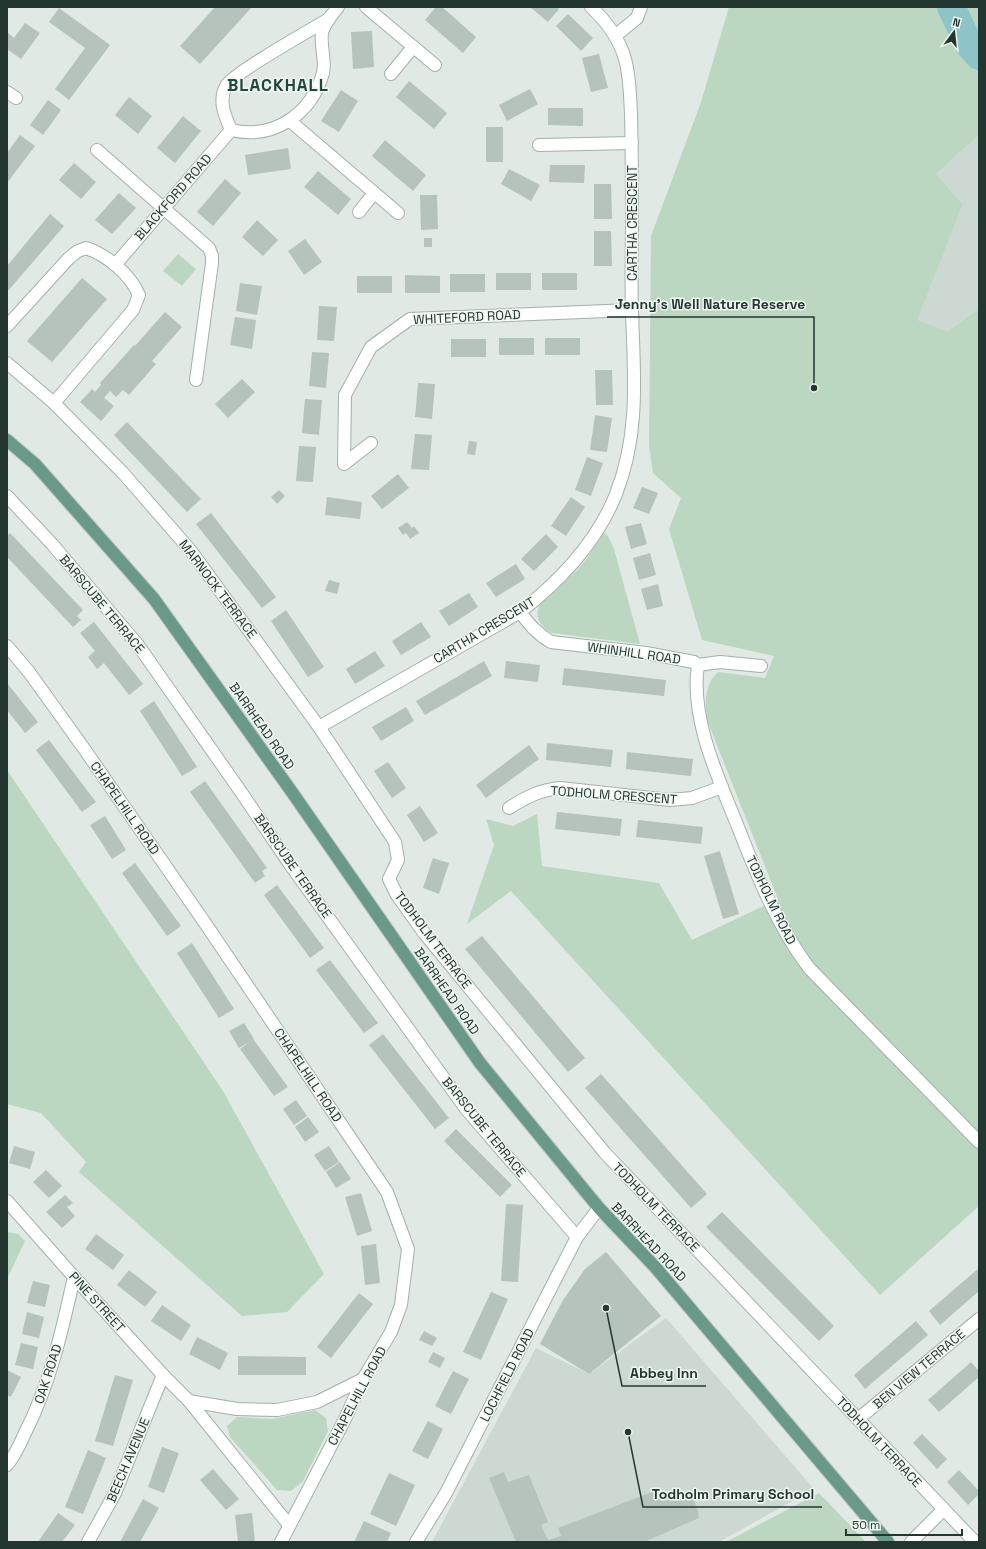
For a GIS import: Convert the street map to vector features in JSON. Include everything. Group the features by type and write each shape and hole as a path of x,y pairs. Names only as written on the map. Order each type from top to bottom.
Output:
{"main road":[{"name":"BARRHEAD ROAD","path":"7,440 35,464 154,599 294,795 480,1063 599,1208 656,1268 888,1542"}],"street":[{"path":"329,18 228,82 222,99 223,112 231,130 243,133 264,132 290,120 301,110 310,99 323,72 324,52 322,33 329,18 338,7"},
{"path":"366,7 435,65"},
{"name":"CARTHA CRESCENT","path":"319,727 520,612 553,584 574,562 593,537 609,511 617,493 629,451 634,414 635,392 632,310 632,144 630,93 628,72 621,49 608,25 591,7"},
{"path":"615,36 637,18 641,7"},
{"path":"391,74 413,47"},
{"path":"290,120 398,214"},
{"name":"BLACKFORD ROAD","path":"115,265 231,130"},
{"path":"539,145 632,144"},
{"path":"97,150 209,248 212,256 212,263 196,380"},
{"path":"359,212 374,193"},
{"path":"7,326 69,258 78,251 86,248 95,251 115,265 130,279 135,286 139,295 133,310 54,402"},
{"name":"WHITEFORD ROAD","path":"370,443 344,464 344,395 371,347 410,319 632,310"},
{"name":"MARNOCK TERRACE","path":"7,363 54,402 123,473 191,551 319,727 395,842"},
{"name":"BARSCUBE TERRACE","path":"7,496 52,544 138,645 289,863 466,1109 577,1237"},
{"name":"WHINHILL ROAD","path":"520,612 532,628 551,642 646,653 694,662 698,665 720,662 761,666"},
{"name":"CHAPELHILL ROAD","path":"7,646 29,672 90,756 387,1192 408,1249 401,1306 391,1332 363,1379 345,1419 281,1542"},
{"name":"TODHOLM ROAD","path":"698,665 699,710 707,744 722,787 763,888 781,926 809,968 979,1142"},
{"name":"TODHOLM CRESCENT","path":"509,808 531,795 544,790 560,788 670,800 692,798 722,787"},
{"name":"TODHOLM TERRACE","path":"395,842 398,860 389,879 397,895 429,939 605,1153 975,1542"},
{"name":"PINE STREET","path":"7,1201 163,1375 189,1401 289,1525"},
{"name":"LOCHFIELD ROAD","path":"416,1542 446,1493 577,1237 599,1208"},
{"name":"OAK ROAD","path":"7,1465 36,1411 50,1373 74,1277"},
{"name":"BEN VIEW TERRACE","path":"858,1419 979,1319"},
{"name":"BEECH AVENUE","path":"88,1542 115,1493 163,1375"},
{"path":"189,1401 237,1409 277,1410 317,1402 363,1379"},
{"path":"911,1542 943,1510"}],"shaded area":[{"path":"979,135 979,312 977,310 948,331 916,320 963,204 936,174"},
{"path":"666,1318 814,1489 719,1542 432,1542 536,1348 589,1374"}],"green space":[{"path":"729,7 979,7 979,135 936,174 963,204 917,320 948,331 977,310 979,312 979,1206 880,1295 511,891 467,924 494,845 486,819 513,826 537,814 542,866 659,883 692,940 778,899 707,720 706,707 706,694 708,688 713,677 718,672 765,678 774,656 702,640 669,529 681,498 653,473 649,445 651,236 701,102"},
{"path":"178,254 196,269 182,286 163,271"},
{"path":"604,533 608,536 614,549 640,644 552,633 544,627 538,619 538,609 543,600 580,567"},
{"path":"7,770 223,1091 324,1274 287,1312 242,1316 79,1172 86,1162 41,1113 7,1104"},
{"path":"7,1232 18,1234 25,1241 7,1279"},
{"path":"315,1410 326,1418 328,1431 303,1481 291,1491 277,1490 230,1437 227,1426 237,1417 272,1419"},
{"path":"819,1493 866,1542 726,1542"}],"building":[{"path":"215,7 252,7 200,64 180,46"},
{"path":"436,7 442,7 476,37 463,53 425,20"},
{"path":"530,7 557,7 559,9 548,22"},
{"path":"59,8 110,45 69,100 55,89 85,48 49,22"},
{"path":"568,14 593,38 581,51 556,26"},
{"path":"25,23 40,33 21,59 7,49 7,32 14,38"},
{"path":"372,31 374,67 353,69 351,32"},
{"path":"599,54 608,88 591,92 582,58"},
{"path":"409,81 447,113 434,129 396,97"},
{"path":"530,89 538,104 507,121 499,105"},
{"path":"341,90 358,101 339,132 321,121"},
{"path":"129,97 152,116 138,134 115,115"},
{"path":"48,100 61,110 43,135 30,125"},
{"path":"548,108 583,108 583,126 548,125"},
{"path":"183,116 201,131 175,163 157,148"},
{"path":"486,127 503,127 503,162 486,162"},
{"path":"20,135 35,146 7,183 7,153"},
{"path":"385,140 426,175 413,191 372,156"},
{"path":"288,148 291,169 248,175 245,155"},
{"path":"74,163 96,182 81,199 59,180"},
{"path":"550,165 585,165 584,183 549,182"},
{"path":"509,169 540,185 531,201 501,184"},
{"path":"318,171 351,199 338,215 304,187"},
{"path":"225,179 241,193 213,226 197,212"},
{"path":"594,184 611,184 612,219 594,219"},
{"path":"119,193 136,208 112,234 95,220"},
{"path":"420,195 437,195 438,229 421,230"},
{"path":"50,214 64,226 7,292 7,266"},
{"path":"257,220 278,240 263,256 242,237"},
{"path":"594,231 611,231 612,266 594,266"},
{"path":"424,238 432,238 432,247 424,247"},
{"path":"305,239 322,262 304,275 288,251"},
{"path":"496,273 531,273 531,290 496,290"},
{"path":"542,273 577,273 577,290 542,290"},
{"path":"450,274 485,274 485,292 450,292"},
{"path":"405,275 440,276 440,293 405,293"},
{"path":"357,276 392,276 392,293 357,293"},
{"path":"82,278 107,299 52,362 27,341"},
{"path":"240,283 262,286 257,315 236,311"},
{"path":"319,306 337,307 334,341 317,340"},
{"path":"165,312 182,327 152,361 156,364 129,395 123,390 116,397 110,391 104,398 114,406 101,421 80,402 92,389 95,392 101,385 100,383"},
{"path":"235,317 256,320 252,349 230,345"},
{"path":"499,338 534,338 534,355 499,355"},
{"path":"545,338 580,338 580,355 545,355"},
{"path":"451,339 486,339 486,357 451,357"},
{"path":"312,352 329,353 326,388 309,386"},
{"path":"595,370 612,370 613,405 596,405"},
{"path":"242,379 255,392 228,418 215,404"},
{"path":"418,383 435,384 432,419 415,417"},
{"path":"305,399 322,400 319,435 302,433"},
{"path":"595,415 612,418 607,452 590,450"},
{"path":"127,422 201,499 187,512 114,435"},
{"path":"415,434 432,435 429,470 411,469"},
{"path":"469,441 477,442 475,455 467,454"},
{"path":"299,446 316,447 313,482 296,481"},
{"path":"587,457 603,463 591,496 575,490"},
{"path":"398,474 409,488 382,509 371,496"},
{"path":"642,487 658,493 649,514 633,508"},
{"path":"279,490 285,496 277,504 271,497"},
{"path":"327,497 362,502 360,519 325,515"},
{"path":"571,497 585,507 566,536 551,526"},
{"path":"211,513 276,597 262,608 196,524"},
{"path":"407,522 412,528 414,526 419,533 410,539 406,533 403,535 398,528"},
{"path":"641,523 647,544 631,549 625,527"},
{"path":"10,533 83,610 77,616 81,620 73,627 7,557 7,536"},
{"path":"546,534 558,547 534,571 521,559"},
{"path":"650,553 656,575 639,580 633,558"},
{"path":"516,564 525,579 496,597 486,583"},
{"path":"329,580 340,583 337,594 325,591"},
{"path":"658,584 663,606 647,610 641,589"},
{"path":"469,593 478,607 449,626 439,611"},
{"path":"286,610 324,667 308,677 271,621"},
{"path":"94,622 143,684 129,695 104,663 97,669 88,657 95,651 80,633"},
{"path":"421,622 431,637 401,655 392,641"},
{"path":"375,651 385,666 355,684 346,669"},
{"path":"484,661 492,676 425,715 416,701"},
{"path":"506,661 540,665 538,682 504,678"},
{"path":"564,668 666,680 664,696 562,685"},
{"path":"7,683 38,722 25,733 7,710"},
{"path":"154,701 197,767 182,776 140,711"},
{"path":"406,707 414,721 381,741 372,727"},
{"path":"49,740 96,802 82,812 36,750"},
{"path":"547,743 613,750 611,767 546,760"},
{"path":"529,745 539,759 486,798 476,785"},
{"path":"627,752 693,759 691,776 626,769"},
{"path":"388,762 406,788 392,798 374,771"},
{"path":"205,781 267,868 262,871 265,876 255,883 190,792"},
{"path":"420,806 438,833 424,842 407,815"},
{"path":"557,812 622,819 620,836 555,829"},
{"path":"105,816 126,850 112,859 90,825"},
{"path":"638,820 703,827 701,844 636,837"},
{"path":"720,851 739,914 723,919 704,856"},
{"path":"433,858 449,863 439,894 423,888"},
{"path":"135,863 181,926 167,936 122,873"},
{"path":"277,885 324,948 310,958 264,895"},
{"path":"482,936 585,1058 568,1072 465,949"},
{"path":"192,943 234,1009 219,1018 177,953"},
{"path":"330,960 378,1023 364,1033 316,970"},
{"path":"244,1023 254,1039 239,1048 229,1031"},
{"path":"383,1034 449,1118 435,1129 369,1045"},
{"path":"253,1039 288,1087 274,1096 240,1049"},
{"path":"601,1074 707,1194 691,1208 585,1088"},
{"path":"296,1100 307,1116 294,1125 283,1109"},
{"path":"308,1117 319,1132 305,1142 295,1127"},
{"path":"456,1129 512,1185 500,1197 444,1141"},
{"path":"14,1146 35,1152 30,1169 9,1163"},
{"path":"329,1146 339,1162 325,1171 314,1155"},
{"path":"340,1162 351,1179 336,1188 326,1172"},
{"path":"46,1170 62,1186 49,1198 33,1182"},
{"path":"361,1193 372,1231 357,1236 345,1197"},
{"path":"65,1195 73,1203 67,1207 75,1216 62,1228 46,1212"},
{"path":"506,1204 523,1205 518,1282 501,1281"},
{"path":"722,1212 834,1326 819,1341 706,1227"},
{"path":"96,1234 124,1255 113,1270 85,1249"},
{"path":"376,1244 380,1283 365,1285 361,1246"},
{"path":"606,1252 661,1316 589,1374 540,1344 563,1300 585,1269"},
{"path":"979,1268 979,1291 940,1325 929,1311"},
{"path":"129,1270 157,1292 145,1307 117,1285"},
{"path":"33,1281 50,1285 45,1307 27,1303"},
{"path":"491,1292 508,1299 481,1360 463,1352"},
{"path":"359,1293 373,1304 331,1358 317,1347"},
{"path":"162,1305 191,1325 181,1341 151,1321"},
{"path":"27,1312 44,1317 39,1338 22,1334"},
{"path":"916,1321 928,1335 865,1389 854,1375"},
{"path":"424,1331 437,1338 432,1346 419,1340"},
{"path":"197,1337 228,1353 220,1370 189,1354"},
{"path":"21,1343 38,1347 33,1369 15,1365"},
{"path":"433,1352 445,1358 440,1368 428,1362"},
{"path":"238,1356 306,1357 306,1375 238,1375"},
{"path":"971,1362 979,1371 979,1377 939,1412 928,1400"},
{"path":"7,1370 21,1377 11,1397 7,1395"},
{"path":"453,1371 469,1379 451,1414 435,1406"},
{"path":"115,1375 133,1380 113,1446 95,1441"},
{"path":"428,1421 443,1429 428,1459 412,1451"},
{"path":"922,1434 947,1459 937,1469 913,1443"},
{"path":"162,1447 179,1453 164,1493 148,1487"},
{"path":"88,1450 106,1458 83,1514 65,1507"},
{"path":"213,1469 239,1499 226,1510 200,1480"},
{"path":"959,1470 979,1491 979,1494 968,1505 947,1482"},
{"path":"504,1472 508,1482 529,1475 548,1522 541,1525 548,1540 561,1536 558,1528 660,1489 665,1501 690,1491 698,1511 699,1518 644,1542 516,1542 489,1478"},
{"path":"389,1473 415,1485 396,1526 370,1514"},
{"path":"143,1499 159,1508 140,1542 120,1542"},
{"path":"58,1513 75,1525 62,1542 38,1542"},
{"path":"252,1513 255,1542 238,1542 235,1515"},
{"path":"364,1521 391,1533 387,1542 354,1542"}],"waterway":[{"path":"951,7 970,46 979,56"}],"place":[{"name":"Jenny's Well Nature Reserve","path":"814,388"},
{"name":"Abbey Inn","path":"606,1308"},
{"name":"Todholm Primary School","path":"628,1432"}],"district":[{"name":"BLACKHALL","path":"278,85"}]}
